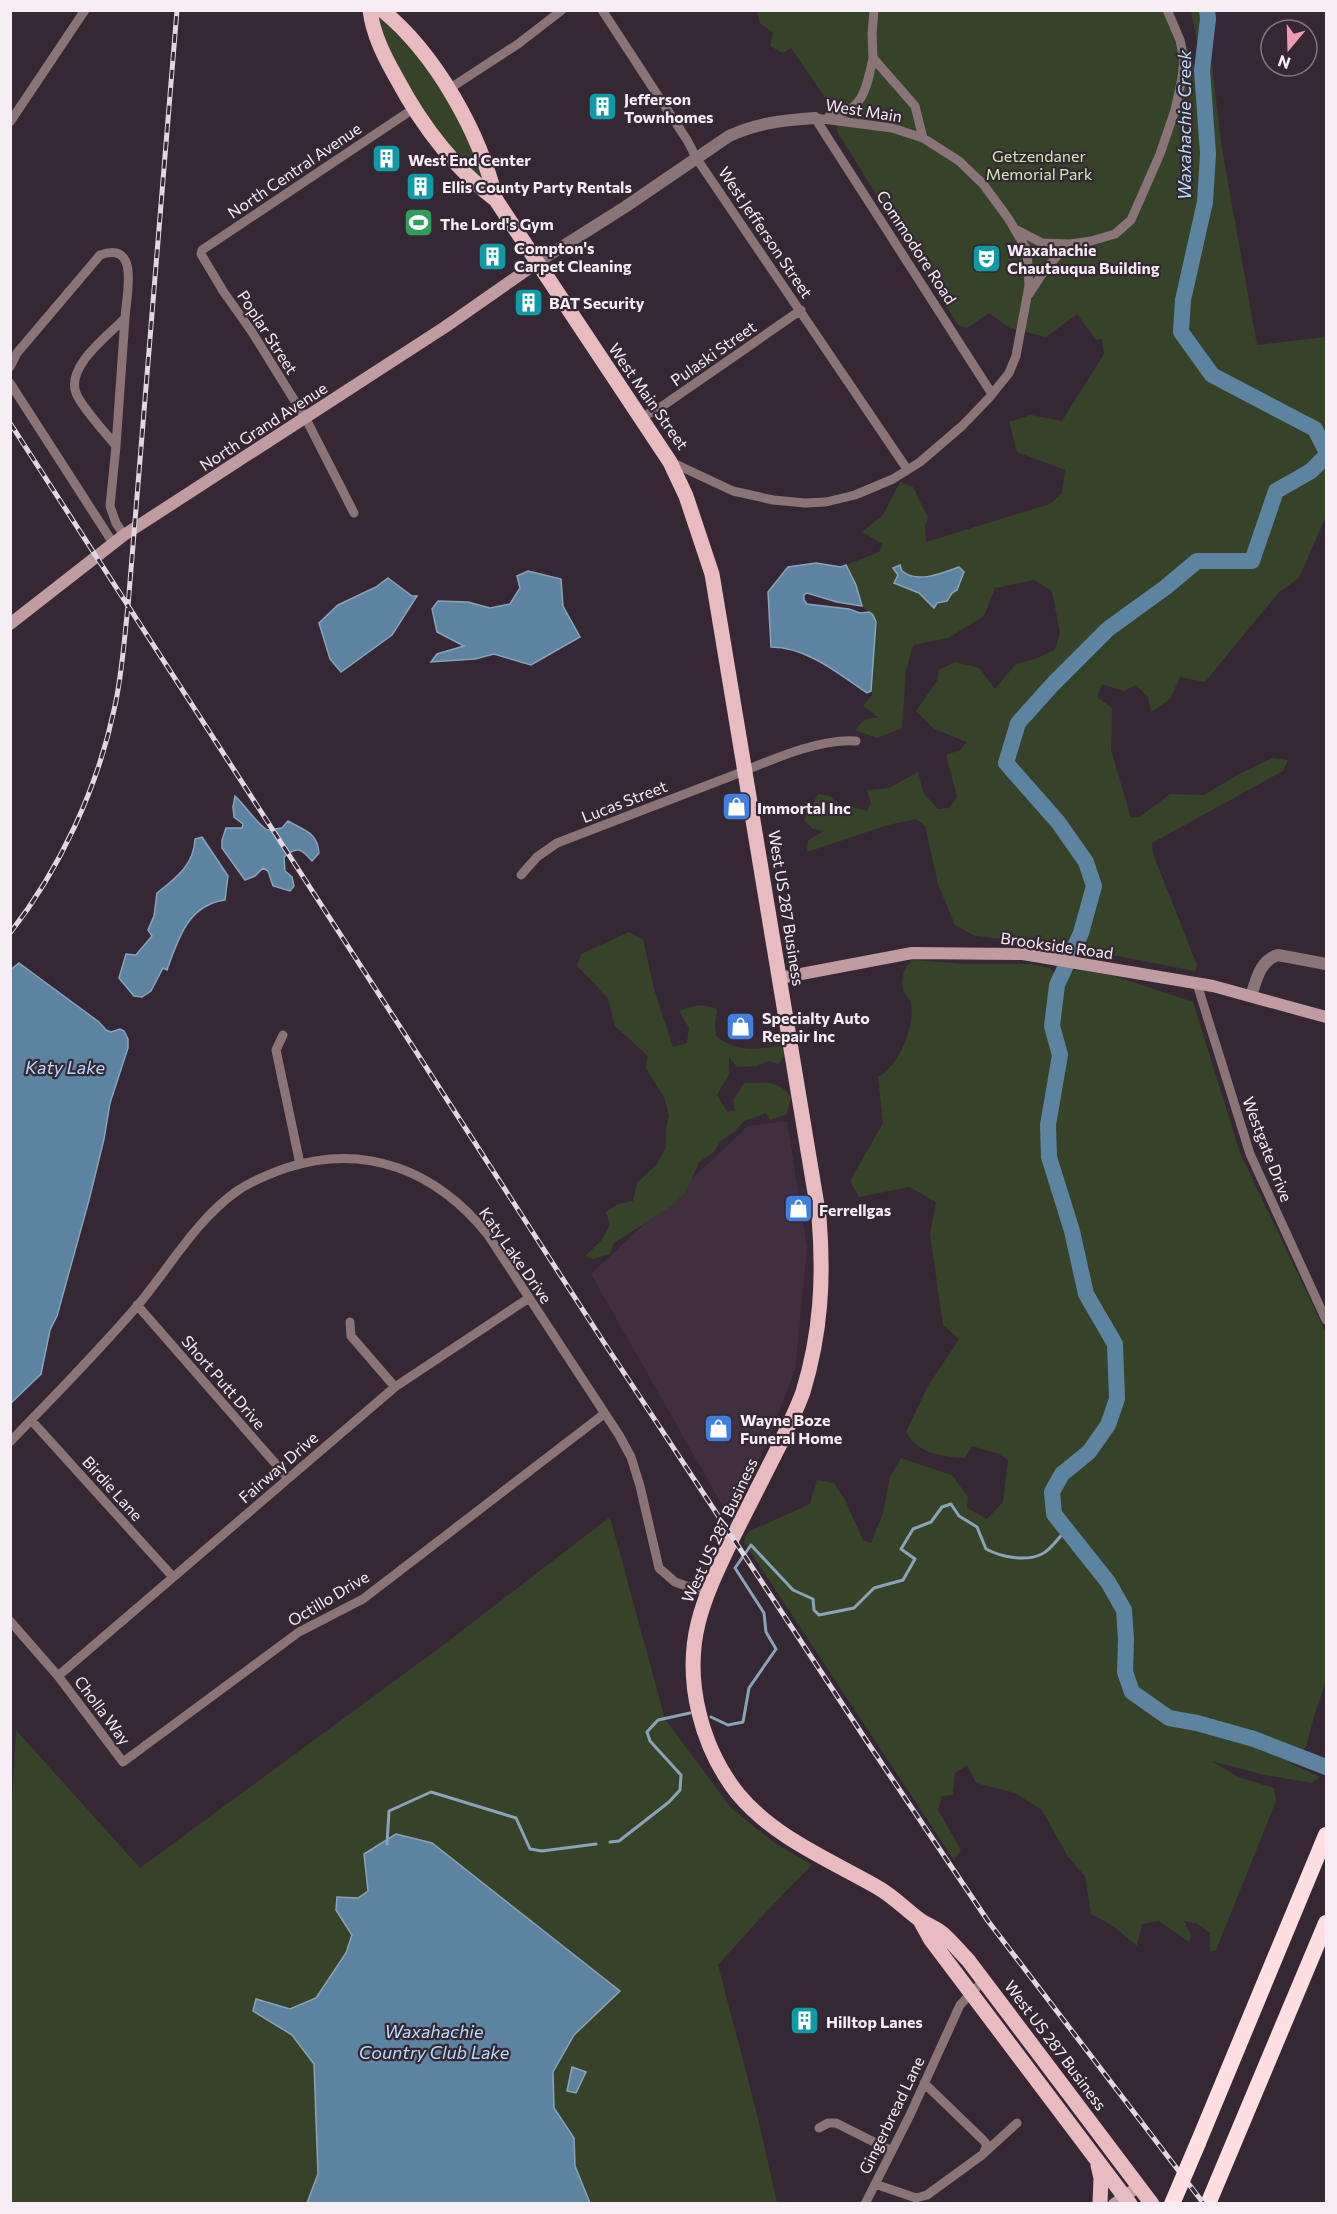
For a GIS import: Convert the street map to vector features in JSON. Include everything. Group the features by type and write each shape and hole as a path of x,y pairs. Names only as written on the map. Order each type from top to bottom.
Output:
{"highway":[{"path":"1172,2204 1326,1835"},
{"path":"1208,2204 1326,1923"}],"main road":[{"name":"West Main Street","path":"370,10 378,41 413,109 446,153 478,186 496,200 670,462"},
{"name":"West Main Street","path":"382,10 410,38 449,89 471,129 487,167 496,200"},
{"name":"North Grand Avenue","path":"10,624 124,535 306,419 538,262"},
{"name":"West US 287 Business","path":"670,462 686,496 712,574 819,1217 823,1266 815,1341 802,1393 706,1593 694,1635 692,1667 702,1726 710,1747 728,1780 749,1806 778,1831 888,1894 919,1920 941,1933 984,1980 1152,2204"},
{"name":"Brookside Road","path":"780,978 912,953 1003,953 1046,958 1197,984 1326,1017"},
{"name":"West US 287 Business","path":"919,1920 931,1940 1094,2154 1122,2201"},
{"path":"1094,2154 1101,2171 1100,2204"},
{"path":"1122,2201 1139,2186"}],"street":[{"path":"10,122 85,10"},
{"path":"449,89 518,44 562,10"},
{"name":"West Jefferson Street","path":"602,10 697,159 908,469"},
{"path":"538,262 626,207 729,136 744,129 788,119 838,116 855,107 864,94 873,58 874,10"},
{"path":"1015,229 1042,243 1067,244 1091,241 1115,234 1131,220 1175,110 1182,78 1184,60 1180,40 1167,10"},
{"path":"873,58 915,106 923,138"},
{"path":"10,103 17,112"},
{"name":"North Central Avenue","path":"204,262 201,258 202,250 413,109"},
{"name":"West Main","path":"815,117 892,128 923,138 959,161 983,184 1027,250 1028,296"},
{"name":"Commodore Road","path":"815,117 992,394"},
{"path":"1028,296 1041,274 1067,244"},
{"path":"10,368 17,353 100,255 115,254 125,257 127,261 125,318 110,506 116,523 124,535"},
{"name":"Poplar Street","path":"204,262 252,332 306,419 354,513"},
{"name":"West Main Street","path":"670,462 733,491 773,500 805,503 826,502 855,495 893,479 920,462 962,426 1009,373 1016,356 1028,296"},
{"name":"Pulaski Street","path":"641,418 664,405 801,310"},
{"path":"116,446 78,398 73,381 78,366 125,318"},
{"path":"10,383 113,543"},
{"name":"Lucas Street","path":"521,875 537,857 557,843 746,770 824,743 842,740 856,741"},
{"path":"1251,996 1265,962 1273,956 1326,964"},
{"name":"Westgate Drive","path":"1197,984 1250,1154 1326,1320"},
{"path":"283,1035 276,1050 300,1164"},
{"name":"Katy Lake Drive","path":"10,1442 137,1305 196,1230 236,1191 264,1176 316,1160 372,1161 397,1167 422,1178 449,1195 471,1214 488,1235 619,1434 631,1457 659,1568 675,1582 706,1593"},
{"name":"Fairway Drive","path":"58,1676 395,1387 529,1298"},
{"name":"Short Putt Drive","path":"137,1305 288,1478"},
{"path":"350,1322 351,1336 395,1387"},
{"name":"Octillo Drive","path":"123,1762 299,1632 363,1599 604,1414"},
{"name":"Birdie Lane","path":"31,1420 173,1577"},
{"name":"Cholla Way","path":"10,1621 58,1676 123,1762"},
{"name":"Gingerbread Lane","path":"865,2204 960,2005 984,1980"},
{"path":"924,2083 983,2140 987,2145 982,2155"},
{"path":"819,2128 828,2122 836,2123 892,2151"},
{"path":"875,2184 916,2198 927,2195 982,2155 1017,2123"}],"shaded area":[{"path":"787,1121 807,1248 795,1369 769,1439 744,1487 725,1510 591,1274 748,1126"}],"green space":[{"name":"Getzendaner Memorial Park","path":"757,11 1174,11 1203,92 1205,82 1191,11 1206,11 1221,143 1257,345 1326,337 1326,516 1299,578 1279,592 1205,682 1180,677 1170,699 1151,712 1148,697 1136,685 1124,691 1102,684 1097,697 1112,708 1111,750 1131,818 1141,816 1170,794 1204,795 1239,774 1273,758 1288,760 1283,771 1152,843 1153,854 1197,965 1195,971 1060,945 975,936 955,925 938,884 925,826 916,819 888,825 807,852 808,840 824,831 813,829 804,820 818,794 830,796 842,808 852,807 867,811 871,803 867,790 889,788 918,772 924,794 938,809 949,808 957,797 946,755 960,750 967,742 934,729 916,711 937,681 939,670 955,662 979,668 995,689 1016,664 1055,650 1060,633 1052,591 1034,580 995,588 984,616 948,638 913,645 906,670 902,728 877,738 855,730 864,720 878,717 863,706 872,695 872,662 876,622 873,615 862,606 856,585 846,565 879,552 883,544 862,532 883,515 900,482 913,487 928,518 925,525 926,542 1050,504 1062,493 1065,470 1017,452 1009,422 1031,415 1062,421 1104,354 1102,339 1096,340 1077,314 1046,337 1010,328 989,313 967,328 958,325 838,133 833,109 791,48 783,53 770,46 773,33 760,23","holes":["901,565 902,571 912,576 923,577 946,571 952,593 947,601 929,605 919,593 895,583"]},
{"path":"379,17 421,59 458,112 485,184 436,133 388,51"},
{"path":"629,932 643,940 654,989 673,1047 687,1043 689,1028 679,1011 702,1005 717,1009 716,1036 724,1041 747,1048 781,1046 786,1053 778,1064 769,1061 757,1066 737,1067 729,1057 729,1074 717,1095 727,1112 735,1110 733,1100 744,1083 775,1084 791,1097 787,1114 770,1120 766,1113 744,1121 720,1142 714,1152 699,1162 686,1192 671,1206 614,1243 610,1254 593,1259 585,1256 601,1241 610,1225 606,1212 618,1204 633,1201 637,1183 657,1164 666,1147 669,1115 664,1097 645,1067 648,1056 615,1026 608,998 577,966 581,954"},
{"path":"913,960 965,964 1031,964 1050,968 1060,980 1077,969 1114,976 1193,1002 1240,1153 1326,1333 1326,1681 1306,1747 1300,1752 1237,1726 1210,1725 1240,1740 1270,1749 1292,1764 1320,1777 1312,1783 1265,1775 1212,1761 1238,1777 1274,1788 1276,1801 1216,1950 1210,1952 1210,1933 1196,1923 1184,1921 1191,1935 1189,1942 1159,1921 1142,1924 1137,1946 1113,1926 1091,1914 1085,1876 1068,1857 1042,1810 1015,1793 976,1783 967,1765 955,1773 953,1795 942,1796 938,1810 961,1850 954,1860 744,1542 748,1532 810,1504 817,1480 834,1483 845,1500 863,1540 871,1543 883,1513 890,1477 901,1458 952,1475 968,1497 967,1508 987,1519 1003,1502 1008,1460 999,1454 972,1446 965,1458 939,1455 917,1445 906,1432 928,1386 959,1339 943,1325 930,1234 936,1202 909,1187 859,1197 850,1181 883,1123 878,1077 893,1064 905,1044 911,1021 911,1010 902,981 906,969"},
{"path":"610,1517 665,1719 731,1808 776,1844 812,1865 718,1965 757,2114 777,2203 11,2204 10,1840 16,1730 140,1868 442,1646"}],"water":[{"path":"816,563 841,567 846,565 856,585 862,606 837,602 807,593 804,595 804,600 807,604 849,609 860,613 869,612 876,622 871,691 867,693 834,670 810,657 784,648 771,647 768,592 788,567"},
{"path":"900,565 902,571 915,577 930,576 959,567 964,572 957,590 947,601 937,603 934,608 919,593 894,583 898,575 893,568"},
{"path":"528,571 561,579 563,606 580,637 531,665 494,654 475,659 431,662 437,654 464,646 437,632 432,609 438,601 468,602 490,608 510,604 520,588 517,576"},
{"path":"388,578 412,596 417,596 392,635 341,672 330,659 319,623 338,605 376,587"},
{"path":"235,796 267,830 282,828 288,821 309,833 316,841 319,853 312,861 299,850 292,851 284,857 285,871 292,877 294,886 290,891 273,886 268,871 263,868 255,876 245,880 222,848 226,828 242,828 243,824 234,817"},
{"path":"202,837 228,876 225,900 212,903 193,916 180,936 167,970 163,968 151,991 142,997 134,996 119,978 126,954 136,955 152,936 148,930 154,916 157,893 188,864 195,839"},
{"name":"Katy Lake","path":"19,963 99,1022 106,1030 124,1031 128,1039 128,1048 110,1103 89,1200 57,1316 50,1330 41,1374 11,1403 10,970"},
{"name":"Waxahachie Country Club Lake","path":"396,1834 432,1843 620,1991 574,2035 553,2072 554,2108 574,2138 575,2166 590,2203 307,2203 318,2174 314,2064 292,2035 253,2011 256,1999 290,2009 316,1998 346,1953 352,1935 336,1910 337,1897 358,1898 368,1891 364,1854"},
{"path":"572,2067 586,2072 576,2093 567,2091"}],"waterway":[{"name":"Waxahachie Creek","path":"1207,10 1202,70 1208,154 1205,202 1183,300 1181,332 1212,375 1315,429 1326,451"},
{"name":"Waxahachie Creek","path":"1326,456 1311,471 1276,491 1252,561 1197,561 1166,587 1108,629 1018,723 1006,763 1058,822 1086,862 1094,886 1081,933 1057,985 1052,1026 1060,1055 1048,1125 1049,1157 1072,1231 1086,1294 1115,1344 1117,1399 1108,1425 1089,1452 1062,1474 1052,1492 1054,1514 1108,1582 1124,1610 1125,1672 1132,1692 1169,1718 1197,1723 1254,1739 1326,1767"},
{"path":"711,1717 728,1725 743,1722 749,1688 776,1649 766,1632 764,1613 735,1568 751,1545 793,1590 813,1599 814,1610 819,1615 854,1608 874,1588 903,1580 915,1559 901,1549 913,1529 931,1522 942,1507 951,1504 959,1516 977,1527 986,1549 1006,1556 1029,1558 1042,1554 1066,1530"},
{"path":"610,1842 619,1841 669,1802 680,1790 681,1775 650,1741 647,1732 658,1720 690,1713"},
{"path":"387,1844 389,1811 431,1792 516,1818 530,1849 542,1851 596,1844"}],"railway":[{"path":"10,933 45,882 74,827 98,769 117,697 128,606 177,10"},
{"path":"10,423 601,1338 866,1740 988,1921 1204,2204"}],"place":[{"name":"Jefferson Townhomes","path":"603,107"},
{"name":"West End Center","path":"387,159"},
{"name":"Ellis County Party Rentals","path":"421,186"},
{"name":"The Lord's Gym","path":"419,223"},
{"name":"Compton's Carpet Cleaning","path":"493,256"},
{"name":"Waxahachie Chautauqua Building","path":"986,258"},
{"name":"BAT Security","path":"528,302"},
{"name":"Immortal Inc","path":"736,807"},
{"name":"Specialty Auto Repair Inc","path":"741,1026"},
{"name":"Ferrellgas","path":"798,1209"},
{"name":"Wayne Boze Funeral Home","path":"719,1428"},
{"name":"Hilltop Lanes","path":"805,2021"}]}
